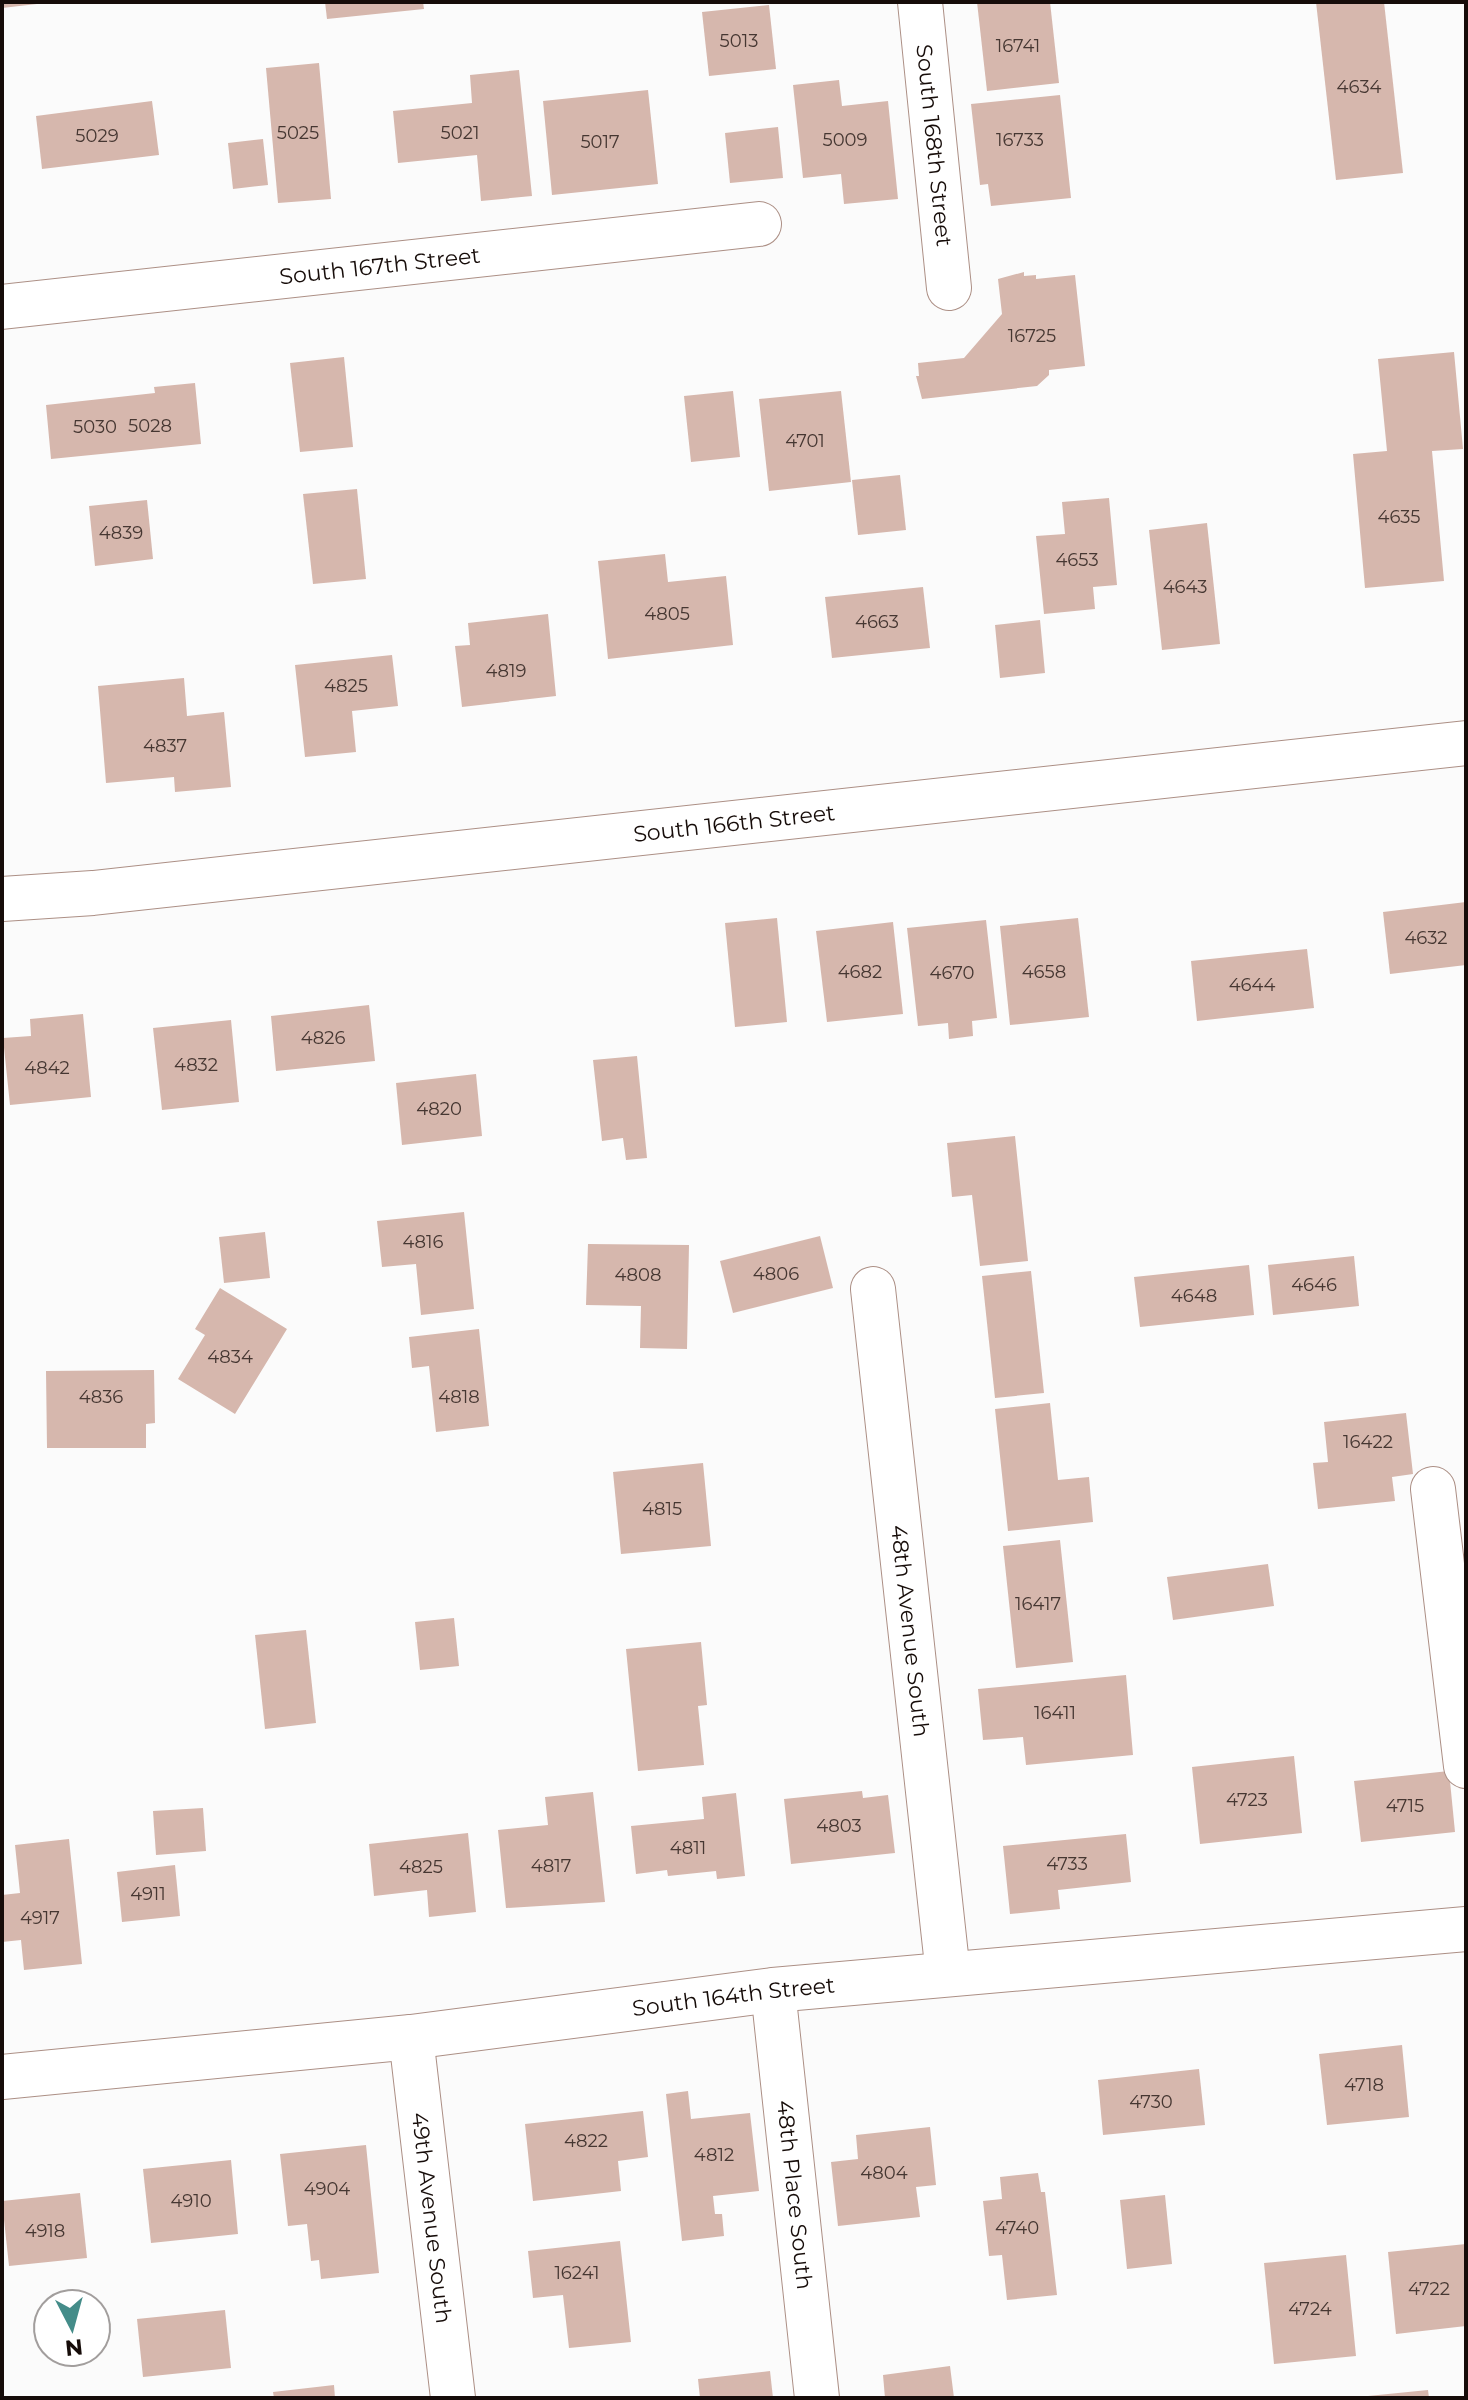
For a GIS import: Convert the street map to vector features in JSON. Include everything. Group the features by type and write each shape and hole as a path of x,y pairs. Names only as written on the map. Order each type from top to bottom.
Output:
{"street":[{"name":"South 168th Street","path":"920,2 949,288"},
{"name":"South 167th Street","path":"2,307 759,224"},
{"name":"South 166th Street","path":"2,899 93,893 1466,743"},
{"name":"48th Avenue South","path":"873,1289 948,1974"},
{"path":"1433,1489 1466,1766"},
{"name":"South 164th Street","path":"2,2077 411,2037 773,1990 1466,1929"},
{"name":"48th Place South","path":"773,1990 817,2398"},
{"name":"49th Avenue South","path":"411,2037 453,2398"}],"building":[{"path":"2,2 37,2 37,4 2,8"},
{"path":"325,2 423,2 424,9 327,19"},
{"path":"977,2 1050,2 1059,83 987,91"},
{"path":"1316,2 1384,2 1403,173 1336,180"},
{"path":"769,5 776,69 709,76 702,12"},
{"path":"319,63 331,199 278,203 266,68"},
{"path":"519,70 532,196 481,201 477,155 398,163 393,111 472,103 470,75"},
{"path":"839,80 842,106 888,101 898,199 844,204 841,174 803,178 793,85"},
{"path":"648,90 658,184 552,195 543,101"},
{"path":"1060,95 1071,198 991,206 988,184 980,185 971,104"},
{"path":"152,101 159,155 42,169 36,116"},
{"path":"778,127 783,178 730,183 725,133"},
{"path":"263,139 268,185 233,189 228,143"},
{"path":"1024,272 1024,276 1036,275 1036,279 1075,275 1085,366 1049,370 1049,375 1037,386 922,399 916,376 919,376 918,363 964,358 1002,314 998,279"},
{"path":"1454,352 1463,449 1432,451 1444,581 1365,588 1353,454 1387,451 1378,359"},
{"path":"344,357 353,447 300,452 290,363"},
{"path":"195,383 201,444 51,459 46,405 155,393 154,387"},
{"path":"733,391 740,457 691,462 684,396"},
{"path":"841,391 851,482 769,491 759,399"},
{"path":"900,475 906,530 858,535 852,480"},
{"path":"357,489 366,579 313,584 303,494"},
{"path":"1109,498 1117,585 1093,587 1095,609 1044,614 1036,536 1065,534 1062,502"},
{"path":"147,500 153,559 95,566 89,506"},
{"path":"1207,523 1220,644 1162,650 1149,530"},
{"path":"665,554 668,582 726,576 733,645 608,659 598,561"},
{"path":"923,587 930,648 832,658 825,597"},
{"path":"548,614 556,696 462,707 455,646 470,645 468,623"},
{"path":"1040,620 1045,673 1000,678 995,625"},
{"path":"392,655 398,706 352,711 356,752 305,757 295,665"},
{"path":"184,678 187,716 224,712 231,787 175,792 174,777 106,783 98,686"},
{"path":"1466,902 1466,965 1390,974 1383,912"},
{"path":"777,918 787,1022 735,1027 725,923"},
{"path":"1078,918 1089,1017 1010,1025 1000,926"},
{"path":"986,920 997,1018 972,1021 973,1036 949,1039 948,1023 918,1026 907,928"},
{"path":"893,922 903,1014 827,1022 816,931"},
{"path":"1307,949 1314,1008 1197,1021 1191,961"},
{"path":"369,1005 375,1061 276,1071 271,1016"},
{"path":"83,1014 91,1097 10,1105 3,1038 31,1036 30,1019"},
{"path":"231,1020 239,1102 162,1110 153,1028"},
{"path":"637,1056 647,1158 626,1160 623,1138 602,1141 593,1060"},
{"path":"476,1074 482,1136 402,1145 396,1083"},
{"path":"1015,1136 1028,1261 980,1266 972,1195 952,1197 947,1143"},
{"path":"464,1212 474,1309 421,1315 416,1264 382,1267 377,1221"},
{"path":"265,1232 270,1278 224,1283 219,1237"},
{"path":"820,1236 833,1288 733,1313 720,1261"},
{"path":"588,1244 689,1245 687,1349 640,1348 641,1306 586,1305"},
{"path":"1354,1256 1359,1306 1273,1315 1268,1265"},
{"path":"1249,1265 1254,1315 1140,1327 1134,1277"},
{"path":"1031,1271 1044,1393 995,1398 982,1276"},
{"path":"220,1288 287,1329 235,1414 178,1379 205,1335 195,1329"},
{"path":"479,1329 489,1426 436,1432 429,1366 412,1368 409,1337"},
{"path":"154,1370 155,1423 146,1424 146,1448 47,1448 46,1371"},
{"path":"1050,1403 1058,1480 1089,1477 1093,1522 1008,1531 995,1409"},
{"path":"1406,1413 1413,1474 1392,1477 1395,1501 1318,1509 1313,1463 1328,1462 1324,1422"},
{"path":"703,1463 711,1546 621,1554 613,1472"},
{"path":"1060,1540 1073,1662 1016,1668 1003,1546"},
{"path":"1268,1564 1274,1606 1173,1620 1167,1577"},
{"path":"454,1618 459,1666 420,1670 415,1622"},
{"path":"306,1630 316,1723 265,1729 255,1635"},
{"path":"701,1642 707,1705 698,1706 704,1765 638,1771 626,1649"},
{"path":"1126,1675 1133,1755 1026,1765 1023,1737 983,1740 978,1689"},
{"path":"1294,1756 1302,1833 1200,1844 1192,1767"},
{"path":"1449,1771 1455,1832 1361,1842 1354,1781"},
{"path":"862,1791 863,1798 888,1795 895,1853 791,1864 784,1799"},
{"path":"593,1792 605,1902 506,1908 498,1830 548,1825 545,1797"},
{"path":"736,1793 745,1876 717,1879 716,1871 668,1876 667,1870 636,1874 631,1826 704,1819 702,1797"},
{"path":"203,1808 206,1851 156,1855 153,1811"},
{"path":"468,1833 476,1912 429,1917 427,1890 374,1896 369,1844"},
{"path":"1126,1834 1131,1882 1058,1890 1060,1909 1010,1914 1003,1846"},
{"path":"69,1839 82,1964 24,1970 21,1940 2,1942 2,1895 20,1893 15,1845"},
{"path":"175,1865 180,1916 122,1922 117,1872"},
{"path":"1402,2045 1409,2117 1327,2125 1319,2054"},
{"path":"1199,2069 1205,2125 1103,2135 1098,2080"},
{"path":"688,2091 691,2119 750,2113 759,2191 713,2196 715,2214 722,2214 724,2236 682,2241 666,2094"},
{"path":"643,2111 648,2157 618,2161 621,2191 533,2201 525,2124"},
{"path":"930,2127 936,2185 916,2187 920,2217 838,2226 831,2162 858,2159 856,2135"},
{"path":"366,2145 379,2273 321,2279 319,2260 311,2261 307,2224 288,2226 280,2154"},
{"path":"231,2160 238,2234 151,2243 143,2169"},
{"path":"1038,2173 1041,2192 1045,2192 1057,2295 1007,2300 1002,2255 989,2256 983,2201 1002,2199 1000,2177"},
{"path":"80,2193 87,2258 9,2266 2,2201"},
{"path":"1165,2195 1172,2264 1127,2269 1120,2200"},
{"path":"620,2241 631,2342 569,2348 563,2295 533,2298 528,2251"},
{"path":"1466,2244 1466,2326 1396,2334 1388,2252"},
{"path":"1346,2255 1356,2356 1274,2364 1264,2263"},
{"path":"225,2310 231,2368 143,2377 137,2319"},
{"path":"950,2366 954,2398 885,2398 883,2375"},
{"path":"770,2371 773,2398 700,2398 698,2379"},
{"path":"334,2385 335,2398 274,2398 273,2392"},
{"path":"1428,2390 1429,2398 1368,2398 1368,2396"}]}
